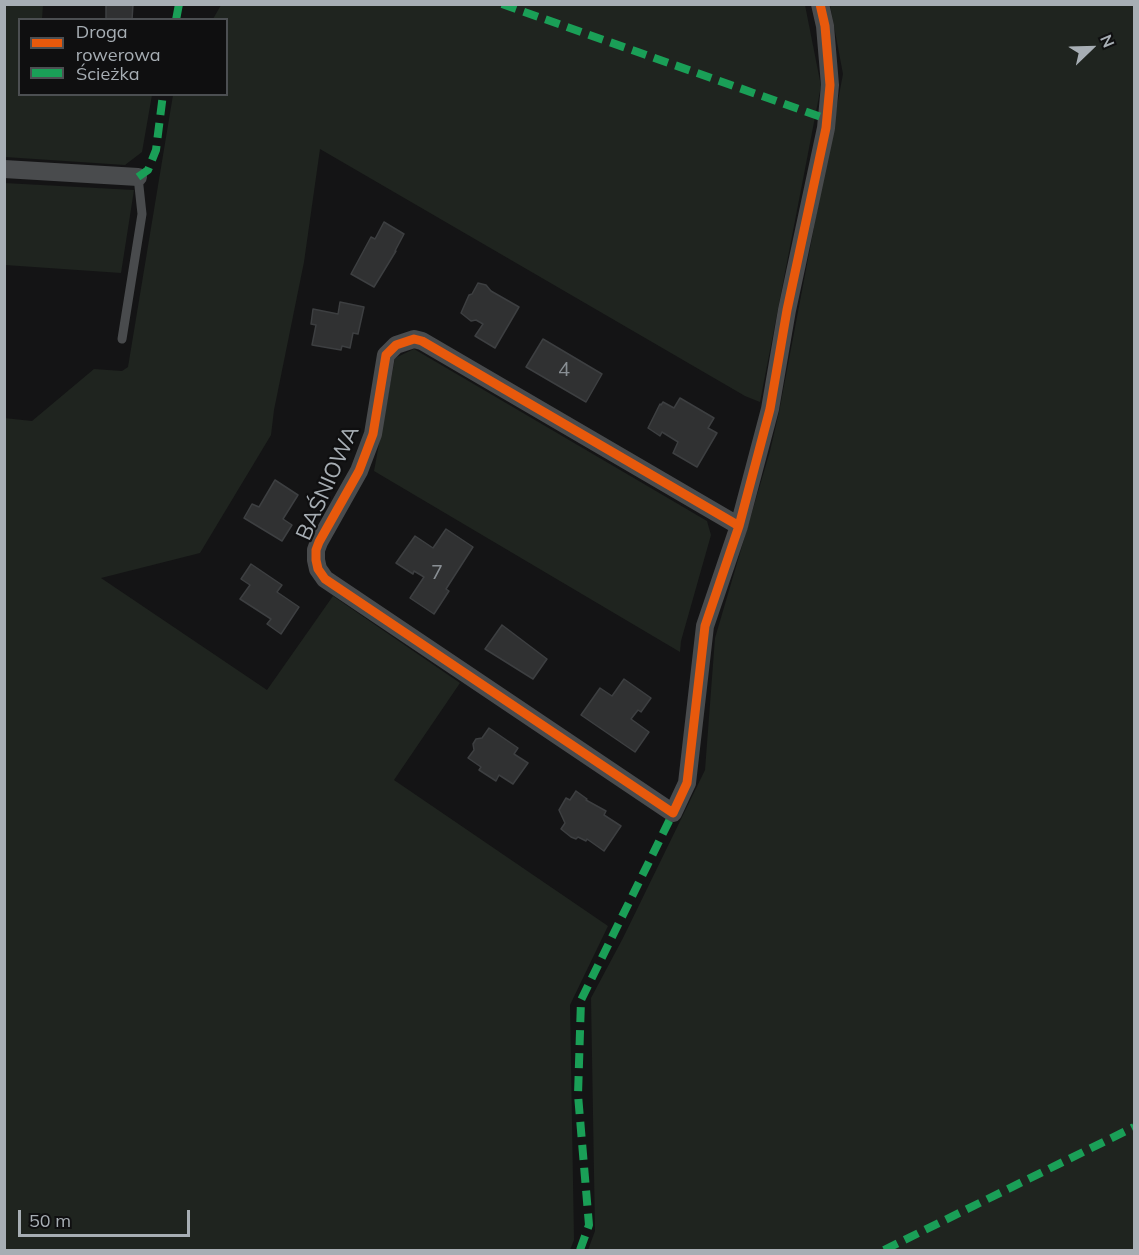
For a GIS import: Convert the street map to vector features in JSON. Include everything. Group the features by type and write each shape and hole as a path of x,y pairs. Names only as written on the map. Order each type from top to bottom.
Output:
{"street":[{"path":"739,526 770,409 787,310 826,129 830,85 825,26 820,4"},
{"path":"4,170 138,177"},
{"name":"BAŚNIOWA","path":"414,339 432,347 739,526 705,626 687,783 673,813 325,579 318,569 316,550 359,471 374,434 386,355 396,345 414,339"}],"lane":[{"path":"122,339 142,214 138,177"}],"shaded area":[{"path":"4,5 43,5 42,18 18,18 18,96 152,96 142,152 125,165 5,157"},
{"path":"221,5 805,5 821,86 760,402 745,396 320,149 304,262 271,435 200,553 101,578 267,690 333,596 460,683 394,780 608,926 570,1005 574,1240 570,1250 5,1250 4,418 32,421 94,369 122,371 128,367 173,96 228,96 228,18 214,18"},
{"path":"830,5 1134,5 1134,1250 588,1250 595,1231 591,998 705,770 715,638 770,451 779,412 843,74"},
{"path":"4,183 134,190 121,273 5,265"},
{"path":"414,349 707,521 711,535 681,641 680,652 374,471 395,358"}],"building":[{"path":"106,4 133,4 132,18 106,18"},
{"path":"384,222 404,234 374,287 351,274 371,237 375,239"},
{"path":"478,283 486,285 491,291 519,307 495,348 475,336 483,324 476,320 471,321 461,313 469,295"},
{"path":"340,302 364,307 358,334 353,333 350,348 342,346 341,350 312,345 316,325 311,324 313,309 338,314"},
{"path":"543,339 602,374 586,402 526,367"},
{"path":"680,398 714,418 708,428 717,433 697,467 673,453 678,442 662,432 660,436 648,428 660,404 663,402 674,408"},
{"path":"275,480 298,495 283,519 292,525 282,541 244,518 252,504 259,507"},
{"path":"446,529 473,547 446,589 449,591 434,614 410,598 424,577 414,571 413,574 396,563 415,536 433,548"},
{"path":"251,564 282,585 277,592 299,607 281,634 267,624 271,619 240,599 250,585 241,579"},
{"path":"502,625 547,659 533,679 485,649"},
{"path":"624,679 651,698 641,712 638,710 631,719 649,732 635,752 581,715 600,688 612,696"},
{"path":"489,728 518,748 514,754 528,763 513,784 499,775 496,781 479,770 481,767 468,758 474,750 473,744 476,739 482,738"},
{"path":"576,791 586,800 606,811 604,815 621,826 604,851 587,839 586,841 578,837 576,839 561,829 565,823 559,810 566,798 570,800"}],"marked path":[{"path":"176,18 179,4"},
{"path":"502,4 827,119"},
{"path":"138,177 148,170 156,150 163,96"},
{"path":"580,1250 589,1225 578,1095 581,1000 673,813"},
{"path":"884,1250 1134,1127"}],"cycle path":[{"path":"739,526 422,341 414,339 396,345 386,355 373,434 359,471 319,542 316,560 318,569 325,579 673,813 687,783 705,626 739,526 770,409 787,310 826,128 830,85 825,26 820,4"}]}
